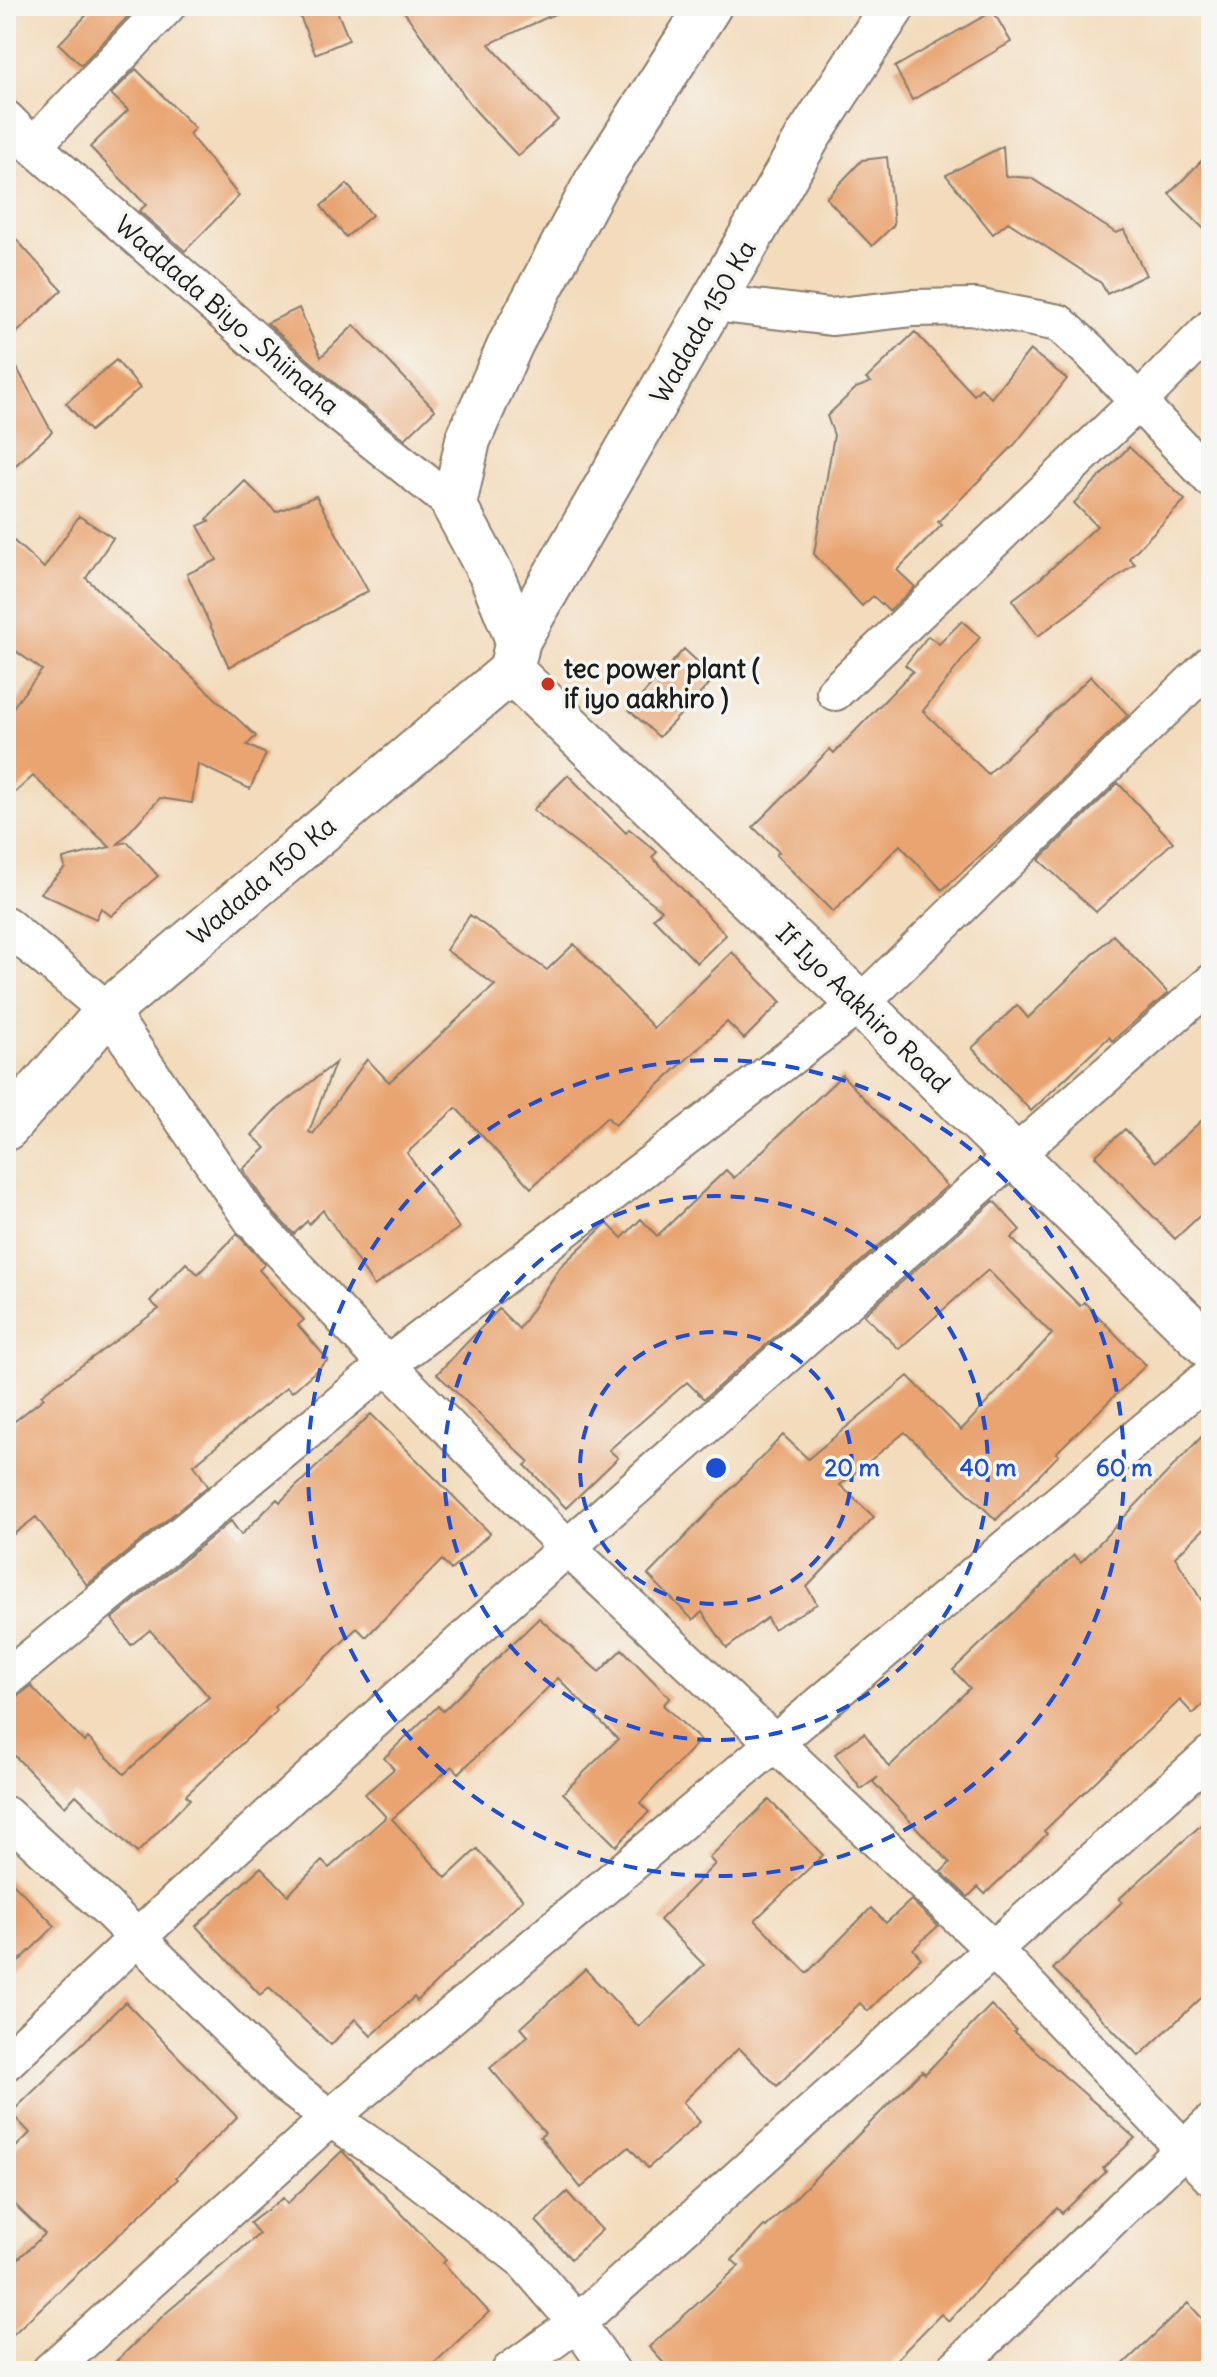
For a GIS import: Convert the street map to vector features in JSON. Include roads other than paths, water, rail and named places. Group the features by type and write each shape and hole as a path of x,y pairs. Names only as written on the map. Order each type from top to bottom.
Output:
{"street":[{"path":"33,146 167,6"},
{"path":"515,656 491,574 454,505 468,440 511,343 596,183 709,6"},
{"name":"Wadada 150 Ka","path":"6,1128 108,1011 515,656 809,135 893,6"},
{"name":"Waddada Biyo_Shiinaha","path":"6,119 332,408 454,505"},
{"path":"714,303 831,317 912,308 975,307 1059,323 1211,479"},
{"path":"835,692 1211,328"},
{"name":"If Iyo Aakhiro Road","path":"515,656 860,1004 1211,1348"},
{"path":"6,1679 387,1365 860,1004 1211,664"},
{"path":"6,925 108,1011 252,1220 387,1365 568,1548 994,1950 1211,2177"},
{"path":"6,2062 137,1937 568,1548 1211,983"},
{"path":"50,2371 330,2118 1211,1375"},
{"path":"510,2371 577,2323 1211,1754"},
{"path":"6,1815 137,1937 284,2083 404,2168 522,2259 577,2323 611,2371"},
{"path":"953,2371 1211,2123"}],"place":[{"name":"tec power plant ( if iyo aakhiro )","path":"548,684"}]}
